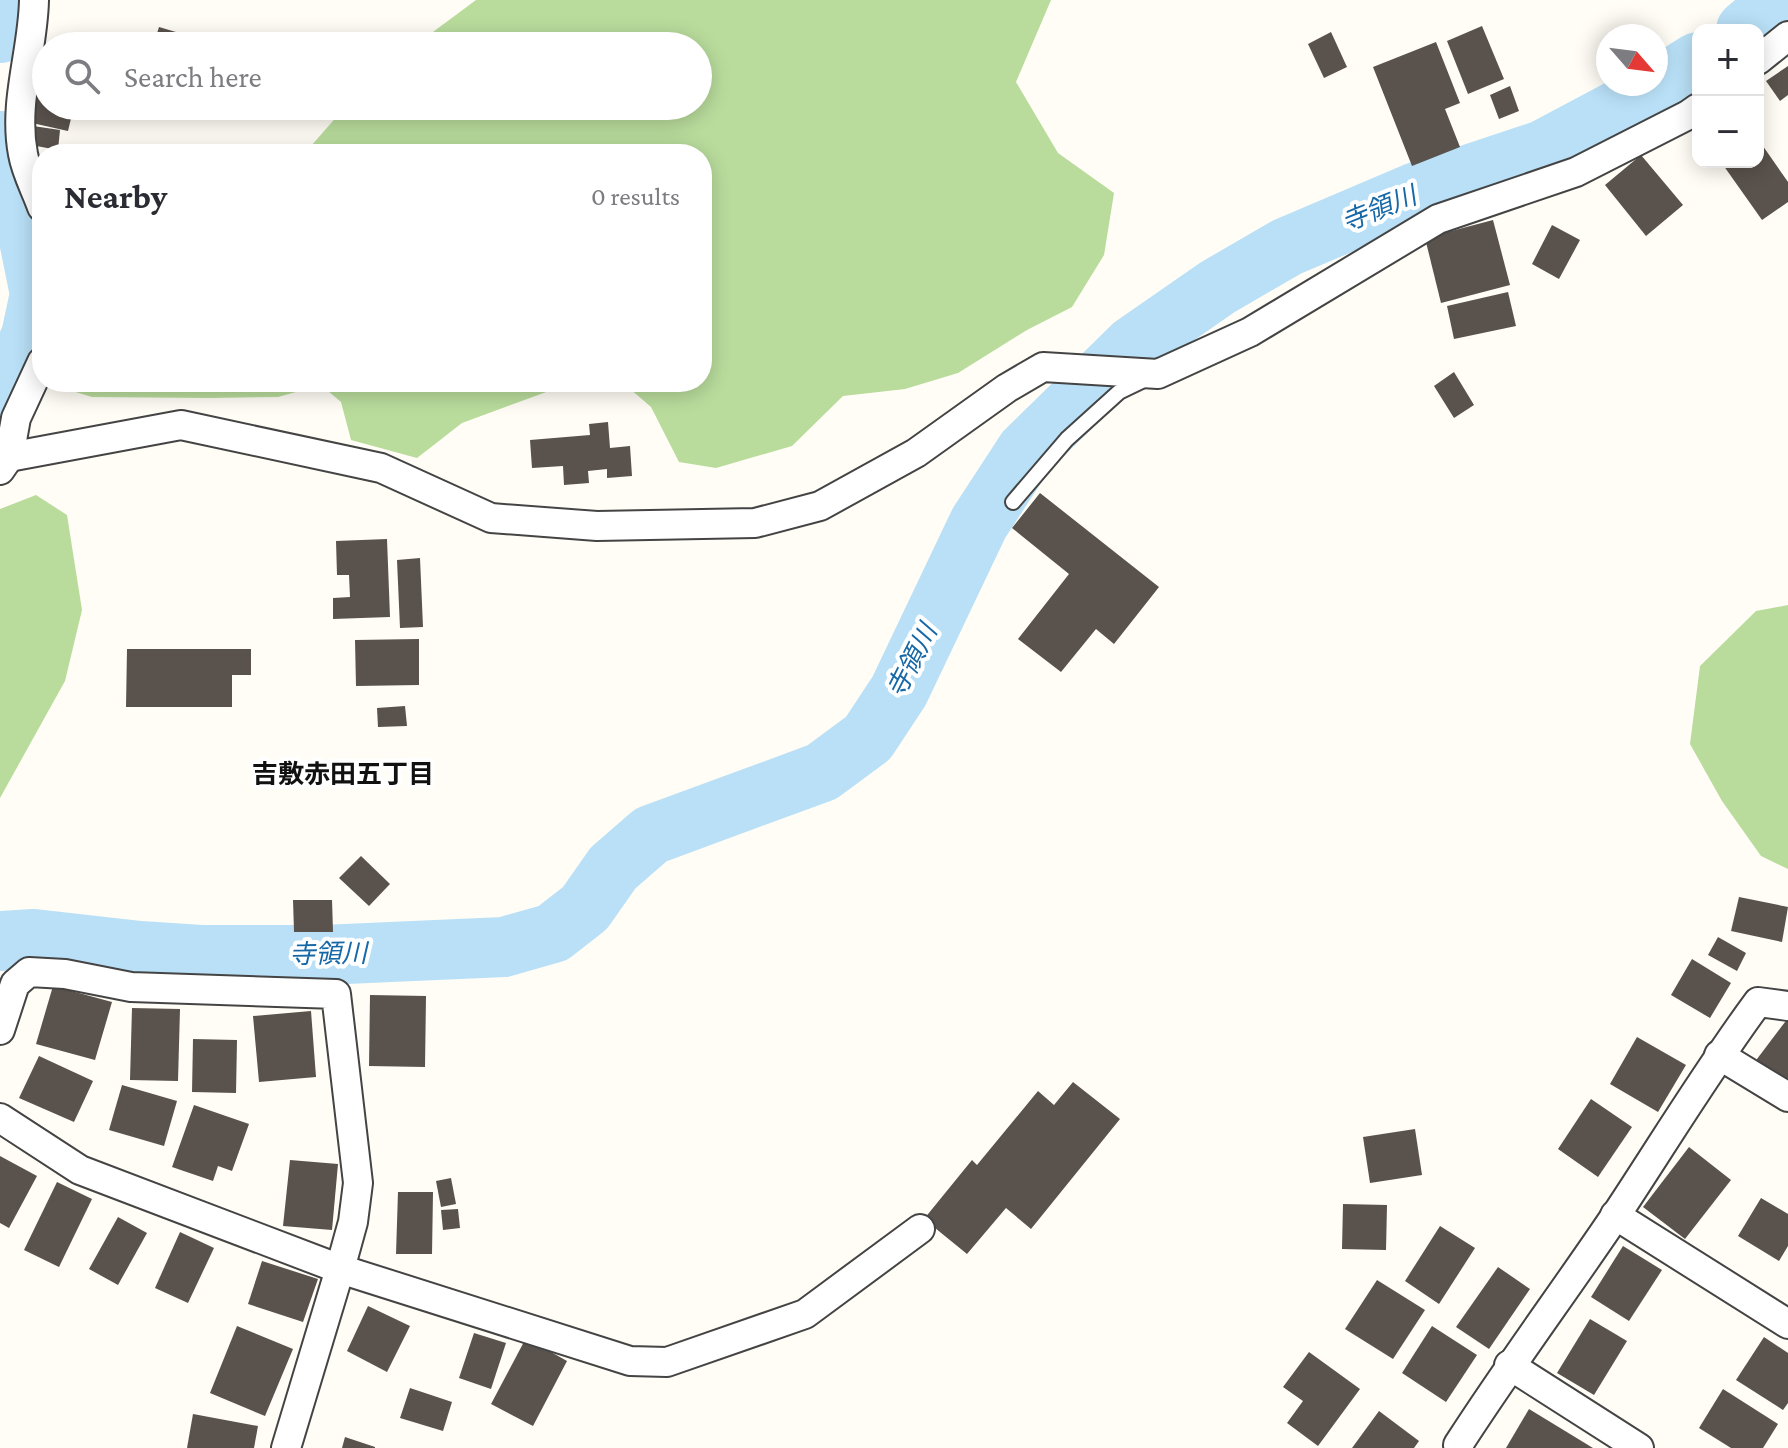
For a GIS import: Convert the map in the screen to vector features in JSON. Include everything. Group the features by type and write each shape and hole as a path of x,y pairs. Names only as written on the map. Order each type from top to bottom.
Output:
{"street":[{"path":"32,180 23,155 21,91 34,0"},
{"path":"1764,55 1788,36"},
{"path":"32,384 16,418 4,464 181,425 381,468 491,518 597,526 755,523 820,506 916,453 1007,388 1043,367 1150,373 1250,332 1438,219 1576,172 1692,112"},
{"path":"0,1030 15,984 29,972 65,974 131,987 336,994 358,1183 353,1222 286,1448"},
{"path":"1459,1448 1458,1445 1509,1365 1615,1215 1719,1055 1758,1002 1788,1006"},
{"path":"1719,1055 1788,1097"},
{"path":"0,1118 80,1170 340,1269 630,1361 667,1362 805,1314 920,1229"},
{"path":"1615,1215 1788,1324"},
{"path":"1509,1365 1639,1448"}],"lane":[{"path":"1013,502 1067,439 1119,392 1150,373"}],"green space":[{"path":"476,0 1051,0 1016,82 1058,153 1114,193 1104,255 1072,307 1027,330 958,373 905,389 843,396 792,446 716,468 679,462 651,407 634,392 712,392 712,144 313,144 334,120 712,120 712,32 433,32"},
{"path":"76,392 296,392 278,397 92,397"},
{"path":"329,392 546,392 462,423 417,458 351,440 341,402"},
{"path":"36,495 67,515 82,610 65,681 0,798 0,509"},
{"path":"1788,605 1788,869 1761,856 1722,801 1690,744 1700,666 1756,611"}],"building":[{"path":"1482,26 1504,79 1468,94 1447,41"},
{"path":"159,27 176,32 157,32"},
{"path":"1331,32 1347,67 1324,78 1308,44"},
{"path":"1436,42 1460,103 1445,109 1460,147 1412,166 1373,67"},
{"path":"1788,66 1788,95 1780,101 1766,81"},
{"path":"32,81 32,120 71,120 68,131 23,121"},
{"path":"1510,86 1519,111 1499,119 1490,95"},
{"path":"33,126 60,130 59,144 31,145"},
{"path":"1764,148 1788,182 1788,202 1762,220 1725,168 1764,168"},
{"path":"1641,155 1683,205 1646,236 1605,185"},
{"path":"1493,220 1510,285 1441,303 1425,238"},
{"path":"1552,225 1580,240 1559,279 1532,264"},
{"path":"1508,292 1516,326 1454,339 1447,306"},
{"path":"1454,372 1474,405 1454,418 1434,386"},
{"path":"608,422 610,448 630,446 632,476 607,478 607,469 588,471 589,483 564,485 563,466 532,468 530,440 590,435 589,424"},
{"path":"1040,493 1159,587 1114,644 1096,629 1061,672 1018,639 1069,574 1012,528"},
{"path":"387,539 390,617 333,619 333,598 350,597 349,575 337,575 336,541"},
{"path":"420,558 423,627 400,628 397,560"},
{"path":"419,639 419,685 356,686 355,640"},
{"path":"127,649 251,649 251,675 232,675 232,707 126,707"},
{"path":"405,706 407,726 378,727 377,708"},
{"path":"361,856 390,884 369,906 339,878"},
{"path":"1739,897 1788,907 1782,942 1731,931"},
{"path":"293,900 332,900 333,932 294,932"},
{"path":"1718,937 1746,953 1737,971 1708,955"},
{"path":"1692,959 1731,983 1710,1018 1671,995"},
{"path":"53,986 112,1002 95,1060 36,1044"},
{"path":"370,995 426,996 425,1067 369,1066"},
{"path":"132,1008 180,1009 178,1081 130,1080"},
{"path":"311,1011 316,1077 259,1082 253,1016"},
{"path":"1788,1018 1788,1089 1754,1063"},
{"path":"1637,1037 1686,1065 1658,1112 1610,1084"},
{"path":"193,1039 237,1040 236,1093 192,1092"},
{"path":"39,1056 93,1081 74,1122 19,1098"},
{"path":"1073,1082 1120,1119 1031,1229 1006,1208 967,1254 924,1219 972,1160 977,1165 1038,1091 1054,1105"},
{"path":"122,1085 177,1101 164,1146 109,1130"},
{"path":"1591,1099 1632,1127 1598,1177 1558,1149"},
{"path":"194,1105 249,1124 232,1171 218,1166 213,1181 172,1167"},
{"path":"1415,1129 1422,1175 1370,1183 1363,1137"},
{"path":"1689,1147 1731,1180 1685,1239 1643,1207"},
{"path":"0,1156 37,1176 9,1228 0,1223"},
{"path":"290,1160 338,1164 332,1230 283,1226"},
{"path":"451,1178 456,1204 441,1207 436,1181"},
{"path":"57,1182 92,1199 59,1267 24,1250"},
{"path":"398,1192 433,1192 432,1254 396,1254"},
{"path":"1761,1198 1788,1214 1788,1246 1779,1261 1738,1236"},
{"path":"1343,1204 1387,1205 1386,1250 1342,1249"},
{"path":"458,1209 460,1228 443,1230 441,1210"},
{"path":"118,1217 147,1233 118,1285 89,1269"},
{"path":"1440,1226 1475,1248 1439,1304 1405,1281"},
{"path":"180,1232 214,1248 188,1303 155,1288"},
{"path":"1623,1246 1662,1270 1629,1321 1591,1297"},
{"path":"262,1261 318,1279 303,1322 248,1304"},
{"path":"1498,1267 1530,1289 1489,1349 1456,1327"},
{"path":"1377,1280 1425,1310 1393,1359 1345,1329"},
{"path":"368,1306 410,1326 387,1372 347,1351"},
{"path":"1590,1319 1627,1341 1594,1395 1557,1373"},
{"path":"237,1326 293,1349 265,1416 210,1393"},
{"path":"1432,1326 1477,1355 1446,1402 1402,1373"},
{"path":"474,1333 506,1343 491,1389 459,1378"},
{"path":"1764,1337 1788,1353 1788,1403 1783,1410 1736,1380"},
{"path":"526,1338 567,1361 533,1426 491,1404"},
{"path":"1309,1352 1360,1389 1318,1446 1287,1423 1303,1401 1283,1387"},
{"path":"410,1388 452,1402 443,1431 400,1418"},
{"path":"1723,1389 1778,1424 1763,1448 1731,1448 1699,1428"},
{"path":"1529,1409 1593,1448 1506,1448"},
{"path":"1379,1411 1419,1441 1414,1448 1352,1448"},
{"path":"193,1414 258,1426 254,1448 187,1448"},
{"path":"345,1437 375,1447 375,1448 342,1448"}],"waterway":[{"path":"0,33 3,0"},
{"name":"寺領川","path":"1753,24 1782,0"},
{"name":"寺領川","path":"0,941 34,939 201,955 323,955 504,947 553,933 585,908 613,868 651,835 822,772 868,738 899,691 979,523 1026,451 1133,346 1218,287 1287,247 1414,193 1543,150 1637,100 1692,66"},
{"path":"0,141 25,220 32,255"},
{"path":"0,405 32,331"}],"district":[{"name":"吉敷赤田五丁目","path":"343,774"}]}
